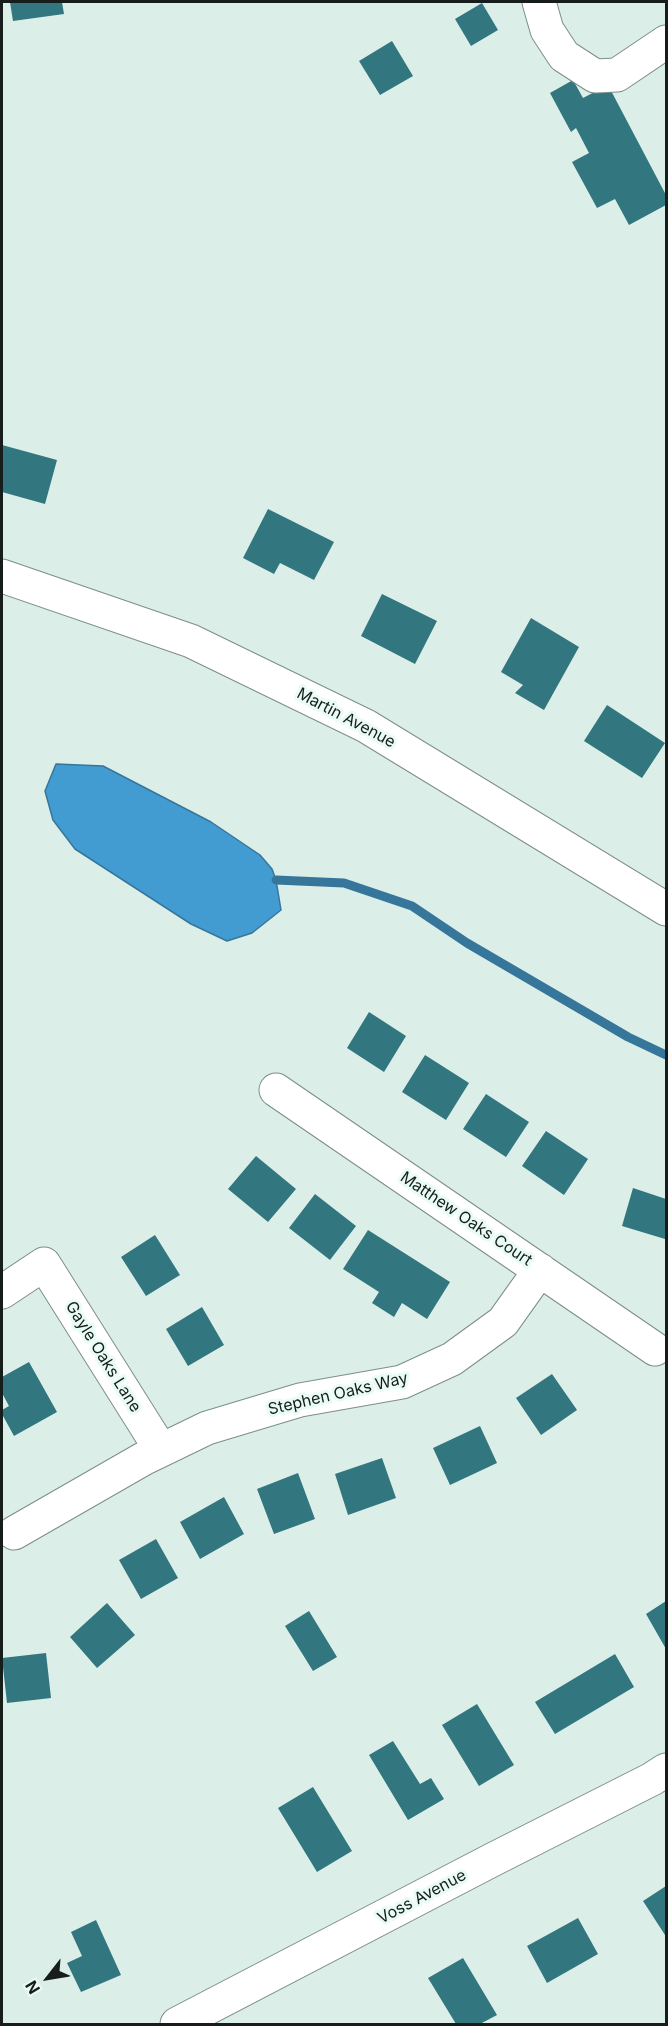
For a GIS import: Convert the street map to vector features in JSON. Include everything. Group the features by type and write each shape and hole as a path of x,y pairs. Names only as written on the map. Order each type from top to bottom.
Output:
{"street":[{"path":"539,2 546,30 564,56 594,76 617,75 666,42"},
{"name":"Martin Avenue","path":"2,576 191,641 366,726 666,909"},
{"name":"Matthew Oaks Court","path":"276,1090 655,1349"},
{"name":"Gayle Oaks Lane","path":"2,1292 44,1264 161,1450"},
{"name":"Stephen Oaks Way","path":"14,1533 161,1450 207,1428 300,1400 402,1382 452,1359 503,1322 540,1270"},
{"name":"Voss Avenue","path":"177,2025 666,1770"}],"water":[{"path":"56,764 103,766 211,822 260,855 272,869 281,910 252,933 227,941 191,924 75,849 53,820 45,791"}],"building":[{"path":"10,2 62,2 64,14 13,21"},
{"path":"482,3 498,30 471,46 455,19"},
{"path":"392,41 413,76 380,95 359,61"},
{"path":"573,80 583,98 608,85 666,195 666,205 629,225 615,199 597,208 572,162 589,153 576,128 571,132 550,93"},
{"path":"2,445 57,460 45,504 2,492"},
{"path":"268,509 334,542 314,580 280,563 274,574 243,558"},
{"path":"382,594 437,621 415,664 361,636"},
{"path":"531,618 579,647 544,710 515,693 523,685 501,672"},
{"path":"607,705 665,743 642,778 584,741"},
{"path":"369,1012 406,1036 384,1072 347,1048"},
{"path":"425,1055 469,1083 446,1120 402,1092"},
{"path":"486,1094 529,1122 506,1157 463,1129"},
{"path":"546,1131 588,1159 564,1195 522,1166"},
{"path":"256,1156 296,1189 268,1222 228,1189"},
{"path":"633,1188 666,1199 665,1239 622,1226"},
{"path":"315,1194 356,1226 330,1260 289,1228"},
{"path":"368,1230 450,1282 427,1319 402,1303 394,1317 372,1303 379,1292 343,1269"},
{"path":"155,1235 180,1275 146,1296 121,1257"},
{"path":"202,1307 224,1345 188,1366 166,1329"},
{"path":"29,1362 57,1412 14,1436 2,1414 2,1410 9,1406 2,1393 2,1377"},
{"path":"552,1374 577,1410 541,1435 516,1398"},
{"path":"480,1426 497,1463 450,1485 433,1448"},
{"path":"382,1458 396,1498 348,1515 335,1474"},
{"path":"298,1473 315,1519 274,1534 257,1489"},
{"path":"224,1497 244,1534 200,1559 180,1522"},
{"path":"156,1539 178,1578 141,1599 119,1560"},
{"path":"666,1601 666,1649 646,1614"},
{"path":"107,1603 135,1635 97,1668 70,1637"},
{"path":"309,1611 337,1657 313,1671 285,1626"},
{"path":"46,1653 51,1698 7,1703 2,1658"},
{"path":"615,1654 634,1687 555,1734 535,1702"},
{"path":"477,1704 514,1765 479,1786 442,1725"},
{"path":"393,1741 420,1784 431,1778 444,1799 408,1820 369,1755"},
{"path":"313,1787 352,1851 317,1872 278,1808"},
{"path":"666,1886 666,1934 665,1935 643,1901"},
{"path":"578,1918 598,1954 547,1983 527,1946"},
{"path":"96,1920 121,1975 81,1992 67,1963 82,1956 71,1932"},
{"path":"463,1958 497,2015 480,2024 456,2024 428,1978"}],"waterway":[{"path":"276,880 344,883 412,906 467,943 628,1037 666,1055"}]}
